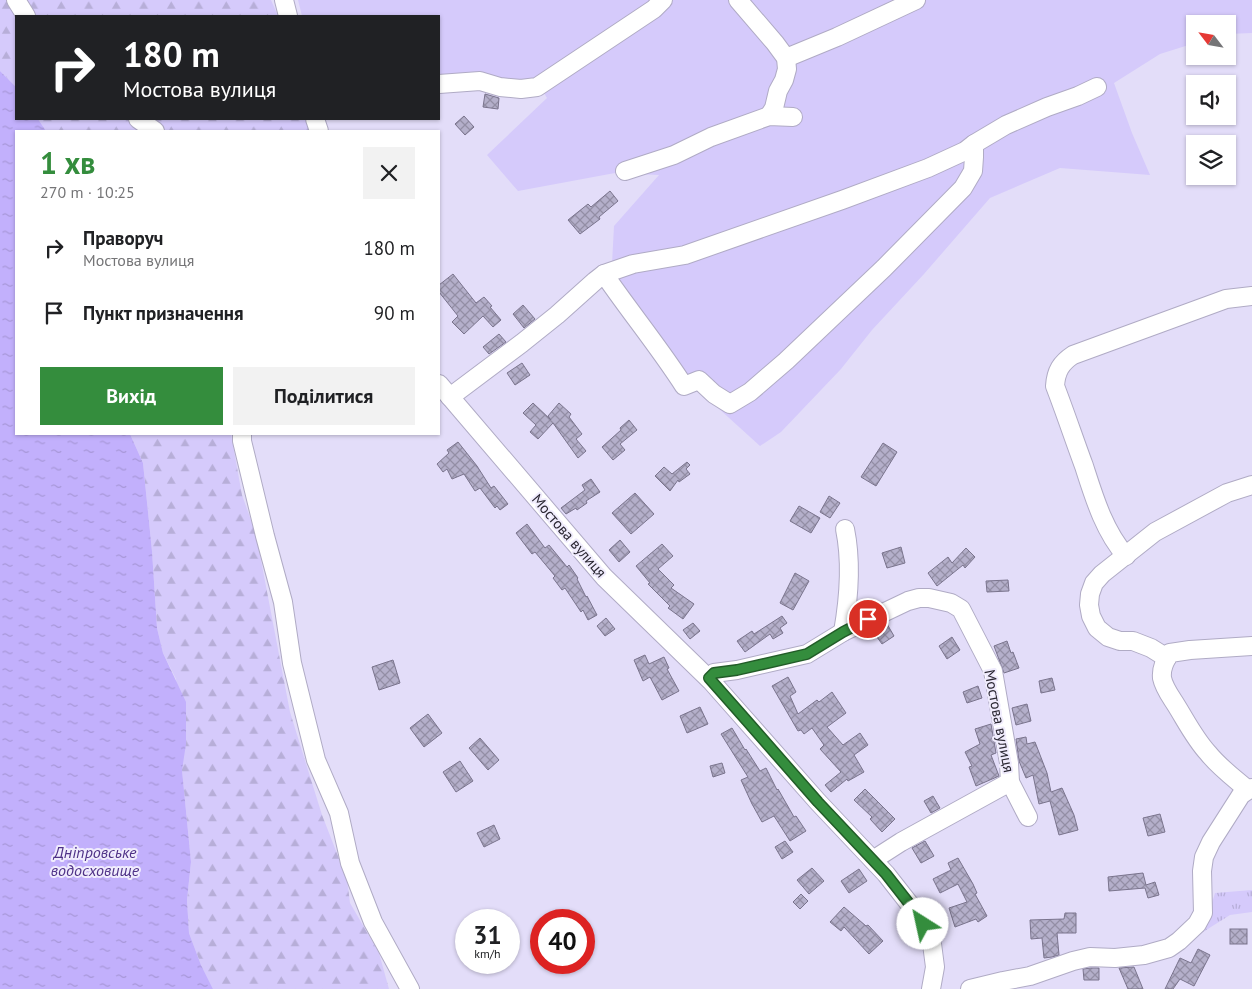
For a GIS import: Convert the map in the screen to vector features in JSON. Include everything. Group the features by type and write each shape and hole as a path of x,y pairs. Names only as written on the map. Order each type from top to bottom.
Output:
{"street":[{"path":"16,0 25,15"},
{"path":"440,84 480,81 500,87 521,89 537,87 654,9 663,0"},
{"path":"738,0 786,58 787,69 784,80 778,91 774,108 769,116"},
{"path":"786,58 837,37 916,0"},
{"path":"444,390 522,343 604,274 633,264 685,256 928,168 965,150 1006,125 1097,87"},
{"path":"625,171 674,155 711,137 769,116 793,117"},
{"path":"139,120 154,130"},
{"path":"604,274 665,356 684,386 699,380 714,394 730,404 750,392 793,355 884,268 963,188 973,171 974,144"},
{"path":"1126,556 1116,546 1108,530 1055,386 1059,368 1072,355 1179,315 1226,299 1252,296"},
{"name":"Мостова вулиця","path":"444,390 604,577 709,678 818,802 886,874 915,911 931,936 936,967 931,989"},
{"path":"242,435 265,536 283,602 292,663 316,760 340,813 350,863 373,922 410,989"},
{"path":"1167,658 1151,648 1134,642 1120,641 1108,637 1097,628 1091,616 1089,605 1094,583 1102,574 1155,532 1227,493 1252,485"},
{"path":"843,632 847,609 849,571 845,529"},
{"name":"Мостова вулиця","path":"709,678 714,673 737,670 807,654 843,632 908,601 918,598 929,598 951,603 961,609 993,671 1009,763 1010,782 1028,817"},
{"path":"970,989 1030,976 1090,957 1114,958 1144,955 1169,948 1197,924 1203,913 1202,871 1204,857 1211,842 1242,795 1250,789 1231,776 1208,753 1166,690 1162,670 1170,652 1252,646"},
{"name":"Мостова вулиця","path":"873,860 901,842 1010,782"},
{"path":"1030,976 1042,989"}],"green space":[{"path":"0,0 271,0 278,15 15,15 15,86 0,71"},
{"path":"298,0 1252,0 1252,33 1236,34 1236,15 1186,15 1186,46 1160,54 1114,83 1150,175 1060,168 990,198 872,330 841,369 781,432 760,446 685,378 622,288 612,264 614,226 659,175 615,173 518,191 487,155 547,98 532,83 490,76 440,74 440,15 302,15"},
{"path":"39,120 306,120 309,130 45,130"},
{"path":"130,435 231,435 242,495 256,534 290,712 322,815 347,879 350,903 379,953 389,989 213,989 201,965 189,933 187,900 191,862 176,679 163,653 157,628 152,551 143,463"},
{"path":"1252,890 1252,912 1230,915 1203,932 1215,893"}],"water":[{"name":"Дніпровське водосховище","path":"0,71 15,86 15,120 39,120 45,130 15,130 15,435 130,435 143,463 152,551 157,628 163,653 186,702 186,744 182,770 191,862 187,900 189,933 201,965 213,989 0,989"}],"building":[{"path":"485,94 499,98 498,109 483,107"},
{"path":"464,116 474,127 465,135 455,124"},
{"path":"610,191 618,201 599,217 600,219 580,234 568,220 588,204 591,207"},
{"path":"453,274 476,303 484,297 501,320 493,327 483,316 464,334 452,322 458,316 440,293 440,284"},
{"path":"523,305 535,319 524,328 513,314"},
{"path":"499,334 506,342 489,354 483,347"},
{"path":"522,363 530,375 515,385 507,373"},
{"path":"533,403 551,420 548,416 559,403 571,414 569,417 582,434 576,439 586,451 578,458 553,423 538,439 530,432 536,425 523,413"},
{"path":"629,420 637,430 620,444 625,450 613,460 602,447"},
{"path":"458,442 491,488 494,486 508,504 500,510 497,506 495,508 480,488 475,491 464,474 452,479 447,469 443,472 437,464 449,453 447,450"},
{"path":"883,443 897,452 876,486 861,477"},
{"path":"687,462 690,465 686,469 690,474 679,482 678,480 670,491 655,476 664,467 672,474"},
{"path":"591,479 600,492 586,501 587,503 577,510 576,508 566,514 561,508 585,490 582,485"},
{"path":"635,493 654,514 631,534 612,513"},
{"path":"829,496 840,503 830,518 820,512"},
{"path":"799,506 820,518 811,533 790,521"},
{"path":"527,524 545,548 549,545 567,567 569,565 578,578 586,597 597,615 588,620 583,610 581,612 565,588 562,590 553,578 555,576 535,552 532,554 516,533"},
{"path":"620,540 630,552 619,562 609,550"},
{"path":"662,544 673,556 658,569 674,585 671,588 694,604 683,619 668,608 670,606 648,584 650,583 636,566"},
{"path":"901,547 905,563 887,568 882,553"},
{"path":"966,548 975,557 965,568 963,565 937,586 928,573 948,557 952,563"},
{"path":"795,573 809,581 793,610 780,603"},
{"path":"1008,580 1009,591 987,592 986,581"},
{"path":"782,616 787,623 780,628 783,633 773,639 770,634 745,652 737,641 752,631 754,634"},
{"path":"606,618 615,629 605,636 597,626"},
{"path":"693,623 700,631 690,639 683,630"},
{"path":"887,624 894,636 882,644 874,633"},
{"path":"952,637 960,650 947,659 939,646"},
{"path":"1007,641 1019,668 1004,673 994,646"},
{"path":"645,655 649,664 664,657 669,668 667,669 679,691 662,700 650,677 643,681 634,660"},
{"path":"393,660 400,683 379,690 372,667"},
{"path":"788,677 796,692 790,696 798,714 832,692 846,713 827,727 843,745 860,733 868,745 854,755 864,772 848,781 847,779 831,792 825,785 841,772 820,749 824,745 812,728 804,734 801,730 798,731 772,686"},
{"path":"1052,678 1055,690 1041,693 1039,681"},
{"path":"978,686 982,698 967,703 963,692"},
{"path":"1027,704 1031,721 1016,725 1012,708"},
{"path":"700,707 708,724 687,733 680,716"},
{"path":"428,714 442,733 424,747 410,728"},
{"path":"991,724 996,753 991,755 999,776 976,786 969,767 972,766 965,752 980,744 975,729"},
{"path":"732,728 760,771 766,768 794,817 796,816 806,831 790,841 774,816 762,822 752,804 741,780 748,777 721,734"},
{"path":"1026,737 1027,744 1035,742 1047,773 1051,792 1062,788 1074,815 1078,830 1059,835 1050,801 1039,804 1033,775 1026,778 1019,761 1016,739"},
{"path":"480,738 499,760 488,770 469,748"},
{"path":"460,761 473,781 456,792 443,772"},
{"path":"722,763 725,773 713,777 710,766"},
{"path":"865,789 895,819 882,832 870,819 872,817 854,800"},
{"path":"933,796 940,808 931,813 924,801"},
{"path":"1160,814 1165,832 1148,836 1143,818"},
{"path":"494,825 500,839 484,847 477,833"},
{"path":"785,841 793,852 782,859 775,847"},
{"path":"925,841 934,856 921,863 912,848"},
{"path":"958,858 973,884 977,893 975,894 987,916 978,922 976,919 955,927 949,908 967,902 958,884 940,893 933,879 951,870 948,863"},
{"path":"812,868 824,881 809,894 797,880"},
{"path":"859,869 867,881 849,893 841,881"},
{"path":"1143,873 1146,885 1155,882 1159,895 1148,898 1145,888 1109,891 1108,877"},
{"path":"801,894 808,901 800,909 793,902"},
{"path":"844,907 866,926 868,925 883,941 869,954 844,927 841,931 830,922"},
{"path":"1065,913 1076,913 1076,933 1057,933 1059,955 1044,958 1042,938 1031,939 1030,920 1064,919"},
{"path":"1230,929 1247,929 1247,944 1230,944"},
{"path":"1198,949 1210,955 1194,986 1180,979 1173,989 1165,989 1180,958 1191,963"},
{"path":"1134,967 1143,989 1128,989 1119,968"},
{"path":"1099,968 1099,980 1084,980 1083,969"}],"route":[{"path":"868,619 807,654 737,670 714,673 709,678 818,802 886,874 923,924"}]}
